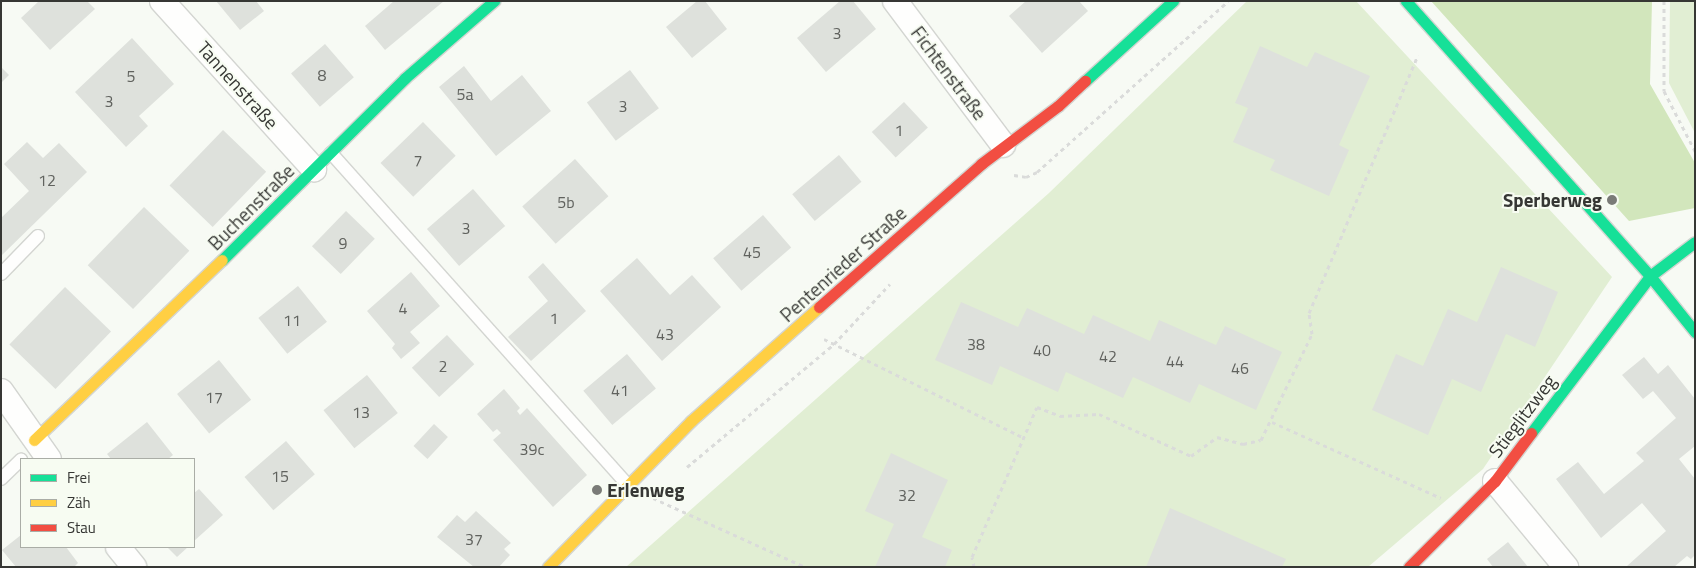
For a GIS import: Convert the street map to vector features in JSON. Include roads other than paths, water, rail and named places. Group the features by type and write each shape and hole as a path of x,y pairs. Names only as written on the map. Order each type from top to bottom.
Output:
{"street":[{"name":"Tannenstraße","path":"162,1 314,170"},
{"name":"Buchenstraße","path":"26,453 405,78 494,1"},
{"name":"Fichtenstraße","path":"895,1 1003,146"},
{"name":"Pentenrieder Straße","path":"548,567 691,421 1003,146 1058,106 1173,1"},
{"path":"1406,1 1435,36 1650,276 1695,332"},
{"name":"Stieglitzweg","path":"1409,567 1495,481 1650,276 1695,242"},
{"path":"1,391 26,453 45,458"},
{"path":"1495,481 1566,567"},
{"path":"119,548 134,567"}],"lane":[{"path":"331,153 628,485"},
{"path":"1,274 38,236"},
{"path":"1,479 20,459"}],"place":[{"name":"Sperberweg","path":"1612,200"},
{"name":"Erlenweg","path":"597,490"}]}
